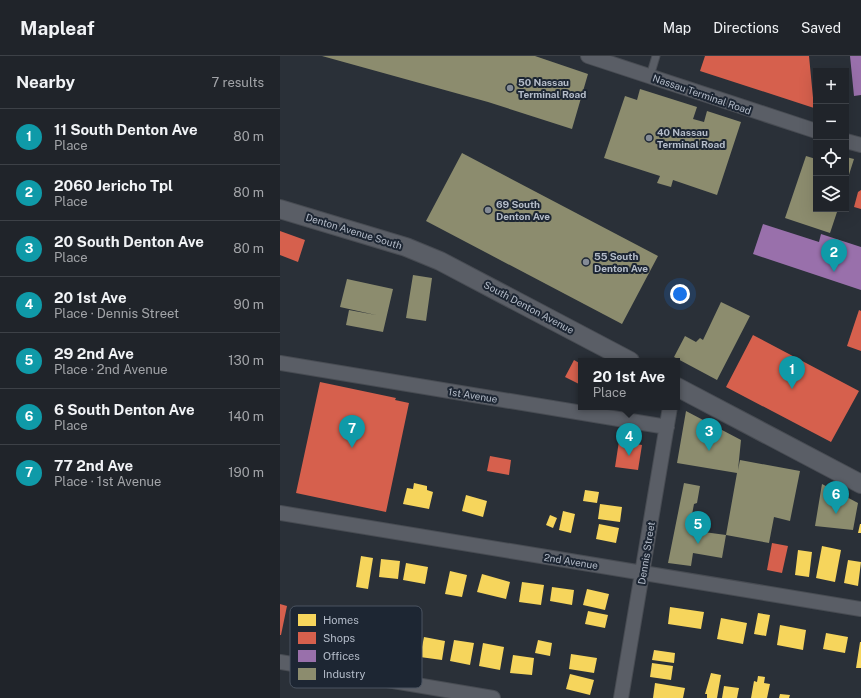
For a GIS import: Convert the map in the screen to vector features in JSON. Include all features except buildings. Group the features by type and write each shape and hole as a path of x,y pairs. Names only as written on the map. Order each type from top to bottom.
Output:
{"street":[{"name":"Nassau Terminal Road","path":"588,56 813,130"},
{"path":"849,142 861,146"},
{"name":"Denton Avenue South","path":"280,209 396,244 427,256"},
{"name":"South Denton Avenue","path":"427,256 440,261 624,358"},
{"name":"1st Avenue","path":"280,363 667,428"},
{"path":"680,389 861,484"},
{"name":"Dennis Street","path":"622,698 670,410"},
{"name":"2nd Avenue","path":"280,513 861,609"},
{"path":"280,662 290,664"},
{"path":"422,686 492,698"}],"lane":[{"path":"650,76 656,56"}],"place":[{"name":"50 Nassau Terminal Road","path":"510,88"},
{"name":"40 Nassau Terminal Road","path":"649,138"},
{"name":"69 South Denton Ave","path":"488,210"},
{"name":"55 South Denton Ave","path":"586,262"},
{"name":"2060 Jericho Tpl","path":"834,272"},
{"name":"11 South Denton Ave","path":"792,389"},
{"name":"77 2nd Ave","path":"352,448"},
{"name":"20 South Denton Ave","path":"709,451"},
{"name":"20 1st Ave","path":"629,456"},
{"name":"6 South Denton Ave","path":"836,514"},
{"name":"29 2nd Ave","path":"698,544"}]}
